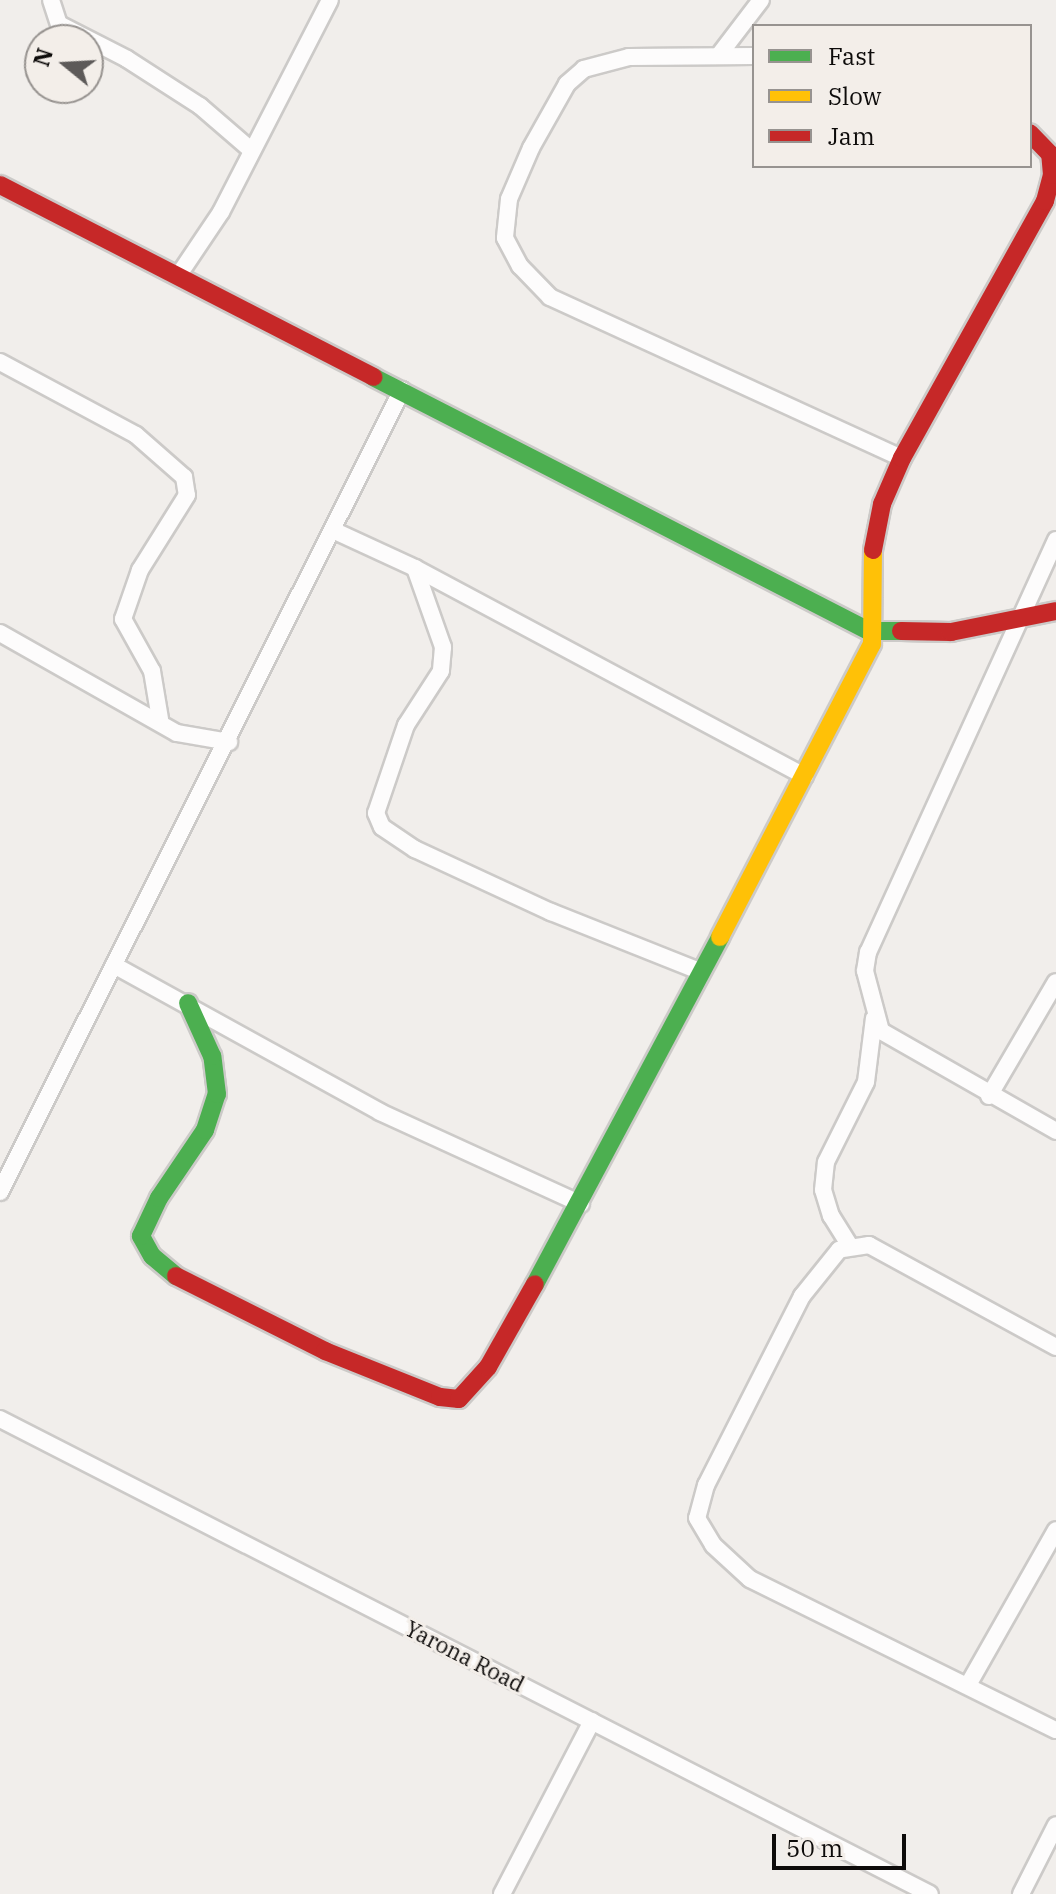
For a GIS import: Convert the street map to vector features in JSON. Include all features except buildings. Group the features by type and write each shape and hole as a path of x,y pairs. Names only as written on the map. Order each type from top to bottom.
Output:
{"street":[{"path":"51,0 59,24 127,59 200,106 251,150"},
{"path":"178,276 221,212 330,0"},
{"path":"719,55 761,0"},
{"path":"752,56 610,60 584,69 567,84 509,199 505,238 520,266 550,297 902,458"},
{"path":"188,1003 212,1056 217,1094 205,1130 159,1198 141,1236 163,1269 325,1351 440,1397 459,1399 488,1367 581,1204 699,971 805,776 872,644 869,631 873,540 902,458 1045,201 1052,175 1050,154 1032,135"},
{"path":"0,185 869,631 951,632 1056,611"},
{"path":"0,362 136,435 184,477 187,495 140,570 123,619 152,671 160,719"},
{"path":"2,1185 229,742 402,390"},
{"path":"335,531 415,568 805,776"},
{"path":"1055,547 1017,621 868,952 867,990 874,1018 881,1031 989,1096 1056,1131"},
{"path":"415,568 443,647 441,671 406,725 376,813 382,827 415,849 551,912 699,971"},
{"path":"0,633 194,739 229,742"},
{"path":"114,965 188,1003 380,1112 581,1204"},
{"path":"989,1096 1056,982"},
{"path":"850,1246 827,1203 826,1162 866,1082 874,1018"},
{"path":"1056,1347 889,1254 869,1245 850,1246 829,1257 802,1296 706,1485 697,1518 713,1545 750,1579 1056,1730"},
{"name":"Yarona Road","path":"0,1419 930,1894"},
{"path":"968,1685 1056,1530"},
{"path":"502,1894 592,1721"},
{"path":"1021,1894 1056,1825"}],"traffic: fast":[{"path":"373,377 869,631 901,631"},
{"path":"535,1284 720,937"},
{"path":"176,1276 152,1256 141,1236 159,1198 205,1130 217,1094 212,1056 188,1003"}],"traffic: slow":[{"path":"720,937 872,644 873,550"}],"traffic: jam":[{"path":"873,550 882,504 902,458 1045,201 1052,175 1050,154 1032,135"},
{"path":"0,185 373,377"},
{"path":"901,631 951,632 1056,611"},
{"path":"176,1276 325,1351 440,1397 459,1399 488,1367 535,1284"}]}
